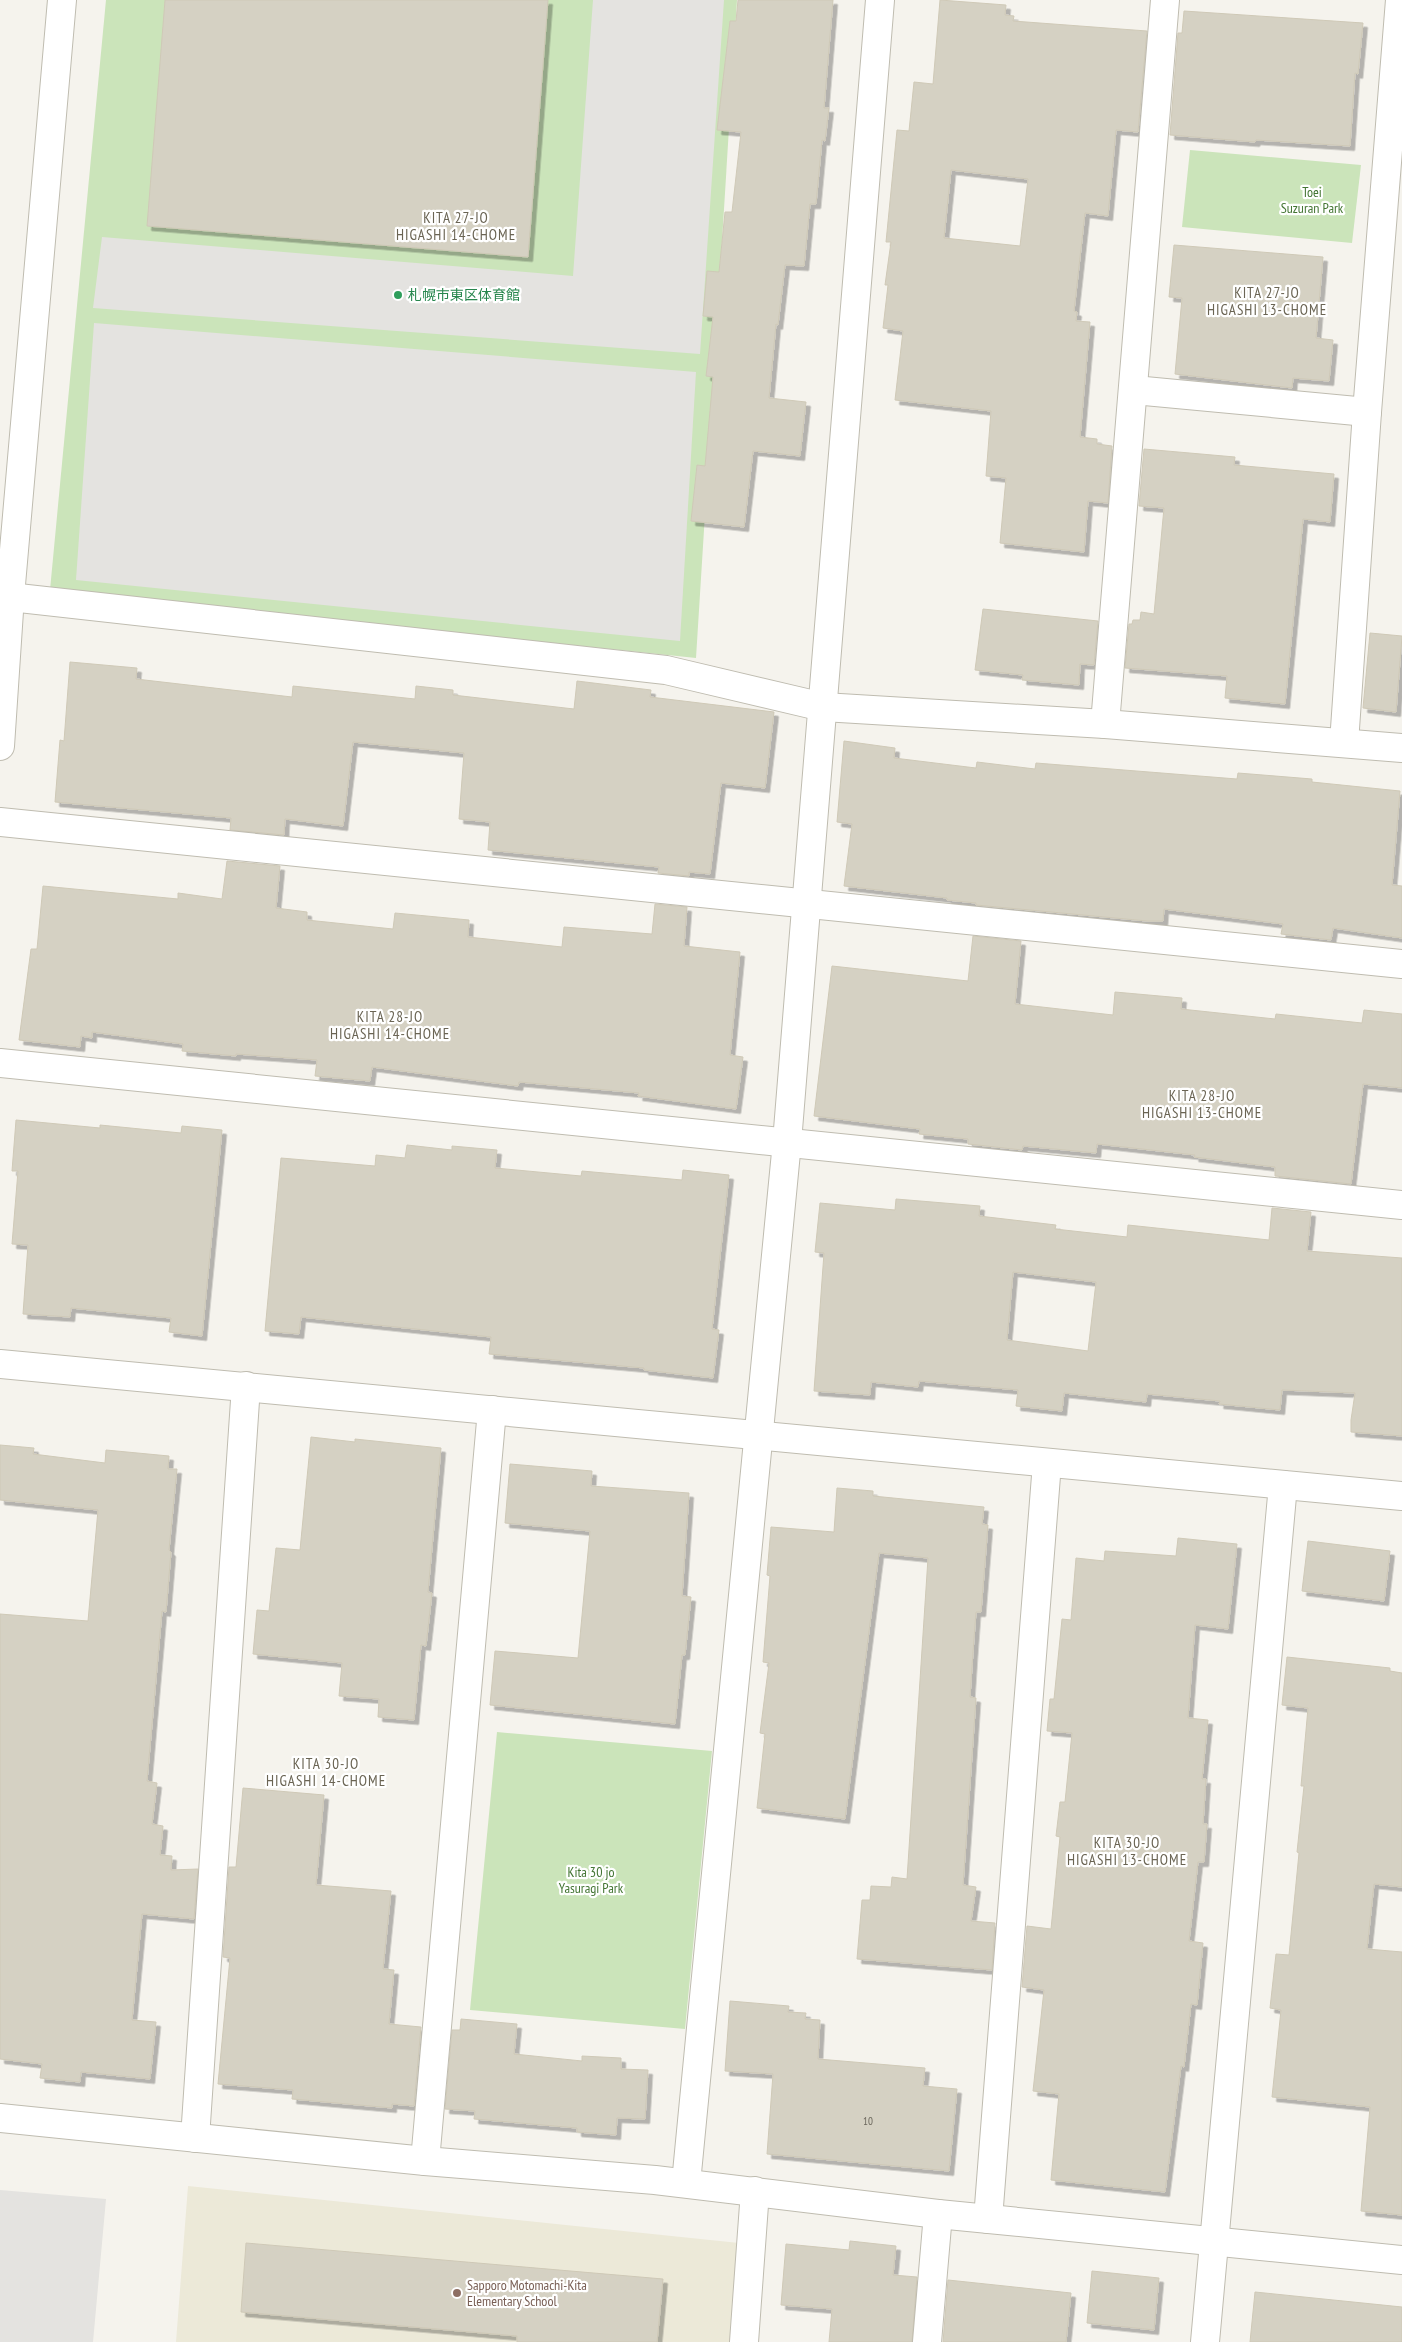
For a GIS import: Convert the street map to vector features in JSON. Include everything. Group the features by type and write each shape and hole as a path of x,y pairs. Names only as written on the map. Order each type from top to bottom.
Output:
{"street":[{"path":"0,746 5,596 62,0"},
{"path":"686,2183 787,1142 808,904 880,0"},
{"path":"1105,724 1166,0"},
{"path":"1344,743 1367,412 1400,0"},
{"path":"1134,390 1367,412"},
{"path":"5,596 666,670 823,707 1105,724 1402,748"},
{"path":"0,822 1402,964"},
{"path":"0,1063 1402,1205"},
{"path":"0,1364 1402,1496"},
{"path":"195,2138 246,1386"},
{"path":"425,2161 492,1410"},
{"path":"988,2219 1047,1462"},
{"path":"1205,2342 1212,2241 1283,1485"},
{"path":"0,2118 425,2161 686,2183 938,2214 1402,2260"},
{"path":"744,2342 755,2191"},
{"path":"927,2342 938,2214"}],"shaded area":[{"path":"593,0 724,0 700,354 93,308 102,237 573,276"},
{"path":"94,323 696,372 680,641 76,580"},
{"name":"Sapporo Motomachi-Kita Elementary School","path":"188,2186 739,2243 730,2342 176,2342"},
{"path":"0,2190 106,2199 93,2342 0,2342"}],"green space":[{"name":"札幌市東区体育館","path":"106,0 737,0 696,658 50,590"},
{"name":"Toei Suzuran Park","path":"1190,150 1361,165 1352,243 1182,227"},
{"name":"Kita 30 jo Yasuragi Park","path":"497,1732 712,1751 685,2029 470,2010"}],"building":[{"path":"165,0 548,0 528,257 147,226"},
{"path":"738,0 833,0 824,108 829,108 825,141 822,140 816,204 810,204 804,266 785,265 778,325 776,324 769,398 806,402 800,456 753,451 744,527 691,521 697,465 705,466 713,377 706,376 713,317 703,316 707,271 719,272 725,212 732,212 741,132 717,130 730,21 736,21"},
{"path":"940,0 1006,5 1005,15 1014,16 1013,21 1147,31 1138,132 1116,130 1108,216 1085,213 1074,311 1077,312 1076,321 1090,322 1080,437 1097,439 1097,444 1112,446 1108,503 1088,501 1084,552 1000,543 1006,478 986,476 991,411 895,400 903,331 883,328 888,285 885,285 891,242 886,242 897,130 909,131 914,82 933,84","holes":["951,170 1028,179 1020,246 944,238"]},
{"path":"1184,11 1363,23 1358,74 1355,73 1350,146 1256,140 1255,142 1170,135 1178,33 1182,33"},
{"path":"1174,245 1323,257 1316,338 1333,340 1329,381 1293,378 1292,388 1175,374 1182,298 1169,297"},
{"path":"1144,449 1235,457 1234,465 1334,474 1330,522 1303,519 1285,704 1225,698 1227,676 1125,668 1129,624 1132,624 1133,620 1140,620 1141,612 1154,614 1164,508 1139,506"},
{"path":"983,609 1098,621 1094,665 1080,664 1079,685 1022,680 1023,675 975,670"},
{"path":"1370,633 1402,636 1396,712 1363,708"},
{"path":"70,662 137,668 136,679 292,697 293,686 415,699 416,686 453,690 453,695 574,709 577,681 651,690 650,697 774,712 765,788 721,783 710,874 689,872 689,876 658,873 659,867 488,850 490,822 459,819 464,753 353,742 343,826 285,819 284,835 230,830 231,818 55,802 60,740 64,741"},
{"path":"844,741 895,748 894,758 976,768 977,762 1035,769 1036,763 1237,779 1238,773 1312,779 1312,782 1400,791 1392,885 1402,886 1402,938 1333,928 1331,940 1281,934 1283,924 1164,909 1163,921 1147,921 976,905 976,903 947,900 947,898 844,886 852,824 837,822"},
{"path":"227,861 280,866 276,908 307,912 307,920 393,929 395,913 469,920 468,937 562,947 564,927 652,934 655,904 687,907 684,946 740,952 730,1055 743,1057 736,1109 638,1096 639,1093 519,1082 518,1086 372,1067 370,1081 315,1076 317,1060 182,1051 183,1044 92,1032 92,1038 81,1036 80,1047 19,1040 31,949 37,949 43,886 178,899 178,893 222,899"},
{"path":"973,936 1021,941 1015,1004 1113,1015 1115,992 1182,998 1181,1009 1275,1019 1276,1014 1362,1023 1364,1010 1402,1014 1402,1088 1363,1084 1351,1184 1275,1176 1275,1167 1194,1157 1195,1155 1097,1144 1096,1153 1023,1146 1022,1150 968,1144 968,1139 919,1134 920,1129 814,1116 832,966 968,981"},
{"path":"16,1120 100,1128 100,1125 181,1133 182,1126 222,1130 202,1336 169,1332 171,1318 71,1308 70,1317 23,1314 28,1245 12,1244 18,1171 12,1171"},
{"path":"407,1145 452,1150 452,1146 497,1150 495,1168 581,1176 582,1171 682,1180 683,1170 729,1175 712,1329 719,1330 713,1378 644,1370 644,1368 489,1354 491,1337 301,1317 299,1334 265,1331 281,1158 375,1166 376,1155 405,1158"},
{"path":"896,1199 980,1206 979,1216 1056,1225 1055,1229 1127,1237 1128,1225 1269,1240 1272,1208 1311,1212 1307,1251 1402,1258 1402,1436 1351,1432 1355,1393 1282,1390 1280,1410 1219,1404 1220,1401 1147,1394 1146,1402 1064,1393 1062,1411 1016,1406 1018,1390 919,1381 918,1387 871,1382 870,1395 814,1391 824,1253 815,1252 820,1203 895,1210","holes":["1013,1272 1096,1282 1088,1351 1007,1340"]},
{"path":"311,1437 355,1442 355,1439 441,1448 428,1592 432,1593 426,1646 421,1645 414,1720 378,1717 379,1699 339,1696 342,1663 253,1654 257,1610 269,1611 276,1548 300,1550"},
{"path":"0,1445 34,1448 33,1454 105,1463 106,1450 169,1456 168,1469 177,1469 169,1550 171,1552 166,1612 162,1611 147,1781 157,1783 152,1824 163,1826 160,1855 172,1856 171,1870 198,1869 194,1919 142,1914 132,2020 156,2022 150,2079 81,2072 80,2082 40,2078 42,2064 0,2059 0,1614 88,1621 98,1510 0,1500"},
{"path":"510,1464 592,1471 591,1486 689,1493 682,1596 691,1597 685,1655 682,1655 675,1724 490,1705 495,1651 578,1658 590,1531 505,1523"},
{"path":"837,1488 873,1491 873,1496 984,1507 982,1524 988,1525 981,1612 976,1612 973,1652 970,1697 976,1698 963,1885 976,1887 971,1921 995,1923 992,1970 857,1959 862,1900 870,1900 871,1886 891,1887 892,1877 907,1879 928,1558 879,1553 845,1819 757,1808 765,1734 760,1733 769,1663 763,1662 770,1576 767,1575 771,1527 834,1532"},
{"path":"1178,1538 1237,1544 1228,1629 1195,1625 1188,1718 1208,1720 1202,1779 1206,1779 1203,1824 1207,1824 1204,1862 1198,1862 1189,1941 1203,1943 1197,2005 1191,2004 1184,2067 1181,2066 1165,2192 1051,2180 1059,2094 1033,2091 1044,1990 1022,1987 1027,1926 1051,1929 1060,1837 1056,1836 1060,1802 1065,1802 1072,1733 1047,1731 1050,1699 1054,1699 1062,1619 1071,1620 1076,1558 1104,1561 1105,1551 1176,1556"},
{"path":"1308,1541 1390,1551 1384,1601 1302,1591"},
{"path":"1287,1657 1390,1668 1390,1671 1402,1673 1402,1887 1374,1884 1367,1949 1402,1952 1402,2215 1361,2211 1370,2107 1272,2097 1281,2010 1270,2008 1276,1954 1289,1955 1299,1853 1297,1852 1304,1786 1301,1786 1308,1708 1282,1705"},
{"path":"243,1788 324,1795 316,1885 391,1891 383,1969 394,1970 389,2024 421,2027 414,2106 392,2104 392,2108 292,2099 293,2090 218,2084 230,1958 223,1957 229,1867 236,1867"},
{"path":"730,2001 789,2006 788,2012 806,2013 805,2019 820,2020 818,2059 925,2068 923,2086 957,2089 949,2171 767,2154 773,2074 725,2071"},
{"path":"461,2019 517,2024 514,2054 582,2061 582,2056 621,2058 621,2069 648,2070 645,2119 617,2118 616,2135 577,2132 577,2128 474,2119 475,2111 445,2109 452,2030 460,2030"},
{"path":"850,2241 896,2246 893,2275 917,2277 912,2342 829,2342 832,2309 781,2305 786,2244 849,2250"},
{"path":"246,2243 663,2279 657,2342 517,2342 517,2336 241,2312"},
{"path":"1092,2271 1159,2278 1154,2330 1087,2323"},
{"path":"948,2280 1071,2293 1066,2342 943,2342"},
{"path":"1255,2292 1402,2307 1402,2342 1250,2342"}],"place":[{"name":"札幌市東区体育館","path":"398,295"},
{"name":"Sapporo Motomachi-Kita Elementary School","path":"457,2293"}],"district":[{"name":"KITA 27-JO HIGASHI 14-CHOME","path":"456,226"},
{"name":"KITA 27-JO HIGASHI 13-CHOME","path":"1267,300"},
{"name":"KITA 28-JO HIGASHI 14-CHOME","path":"390,1024"},
{"name":"KITA 28-JO HIGASHI 13-CHOME","path":"1202,1104"},
{"name":"KITA 30-JO HIGASHI 14-CHOME","path":"326,1772"},
{"name":"KITA 30-JO HIGASHI 13-CHOME","path":"1127,1850"}]}
